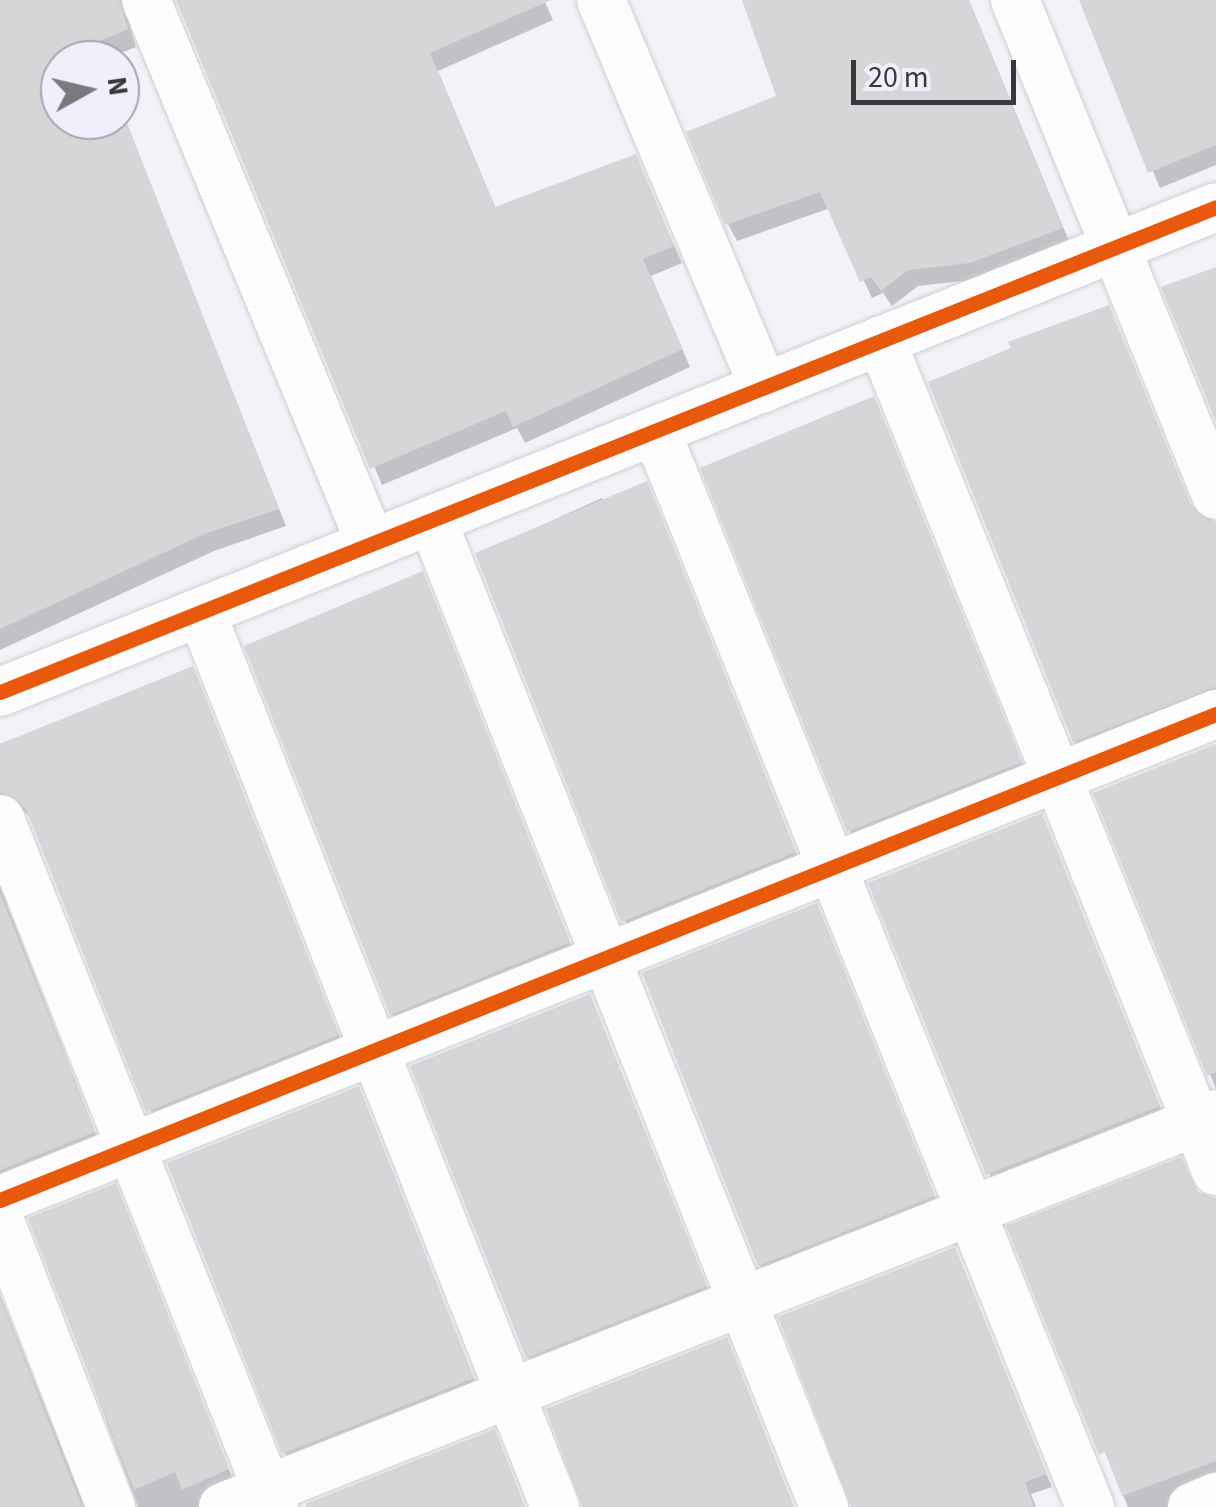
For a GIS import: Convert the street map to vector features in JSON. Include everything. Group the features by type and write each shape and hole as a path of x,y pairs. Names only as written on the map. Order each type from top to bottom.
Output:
{"street":[{"path":"146,0 370,544"},
{"path":"600,0 764,388"},
{"path":"1015,0 1216,495"},
{"path":"0,692 1216,207"},
{"path":"882,340 1058,777 1206,1118 1216,1171"},
{"path":"656,431 1090,1507"},
{"path":"432,520 824,1507"},
{"path":"202,612 555,1507"},
{"path":"0,1200 1216,714"},
{"path":"0,819 127,1149 270,1498"},
{"path":"223,1507 270,1498 509,1394 1206,1118"},
{"path":"0,1221 111,1507"},
{"path":"1192,1507 1216,1498"}],"building":[{"path":"0,0 119,0 128,29 102,40 40,40 40,140 134,140 279,509 204,534 0,629"},
{"path":"176,0 551,0 430,53 495,207 636,154 674,246 643,259 683,349 513,427 506,411 370,469"},
{"path":"742,0 969,0 1063,228 970,263 908,270 881,291 871,277 860,282 820,192 725,225 686,132 776,96"},
{"path":"1079,0 1216,0 1216,145 1148,173"},
{"path":"1216,267 1216,422 1161,287"},
{"path":"1109,305 1191,505 1216,522 1216,687 1073,742 928,382 1011,348 1008,342"},
{"path":"874,396 1022,762 847,832 700,468"},
{"path":"647,481 796,852 621,922 475,553"},
{"path":"423,571 570,942 390,1015 244,646"},
{"path":"193,666 339,1035 146,1112 26,809 0,792 0,744"},
{"path":"1216,744 1216,1072 1207,1076 1093,793"},
{"path":"1042,813 1160,1106 986,1175 868,883"},
{"path":"0,893 95,1132 0,1170"},
{"path":"817,903 935,1196 758,1266 642,973"},
{"path":"590,994 707,1286 526,1358 410,1066"},
{"path":"359,1086 474,1378 282,1454 167,1163"},
{"path":"1181,1157 1198,1192 1216,1198 1216,1461 1122,1496 1105,1452 1099,1455 1006,1226"},
{"path":"116,1183 229,1469 182,1490 175,1472 134,1490 28,1218"},
{"path":"955,1247 1047,1474 1025,1482 1034,1507 851,1507 778,1317"},
{"path":"0,1297 82,1507 0,1507"},
{"path":"727,1337 794,1507 582,1507 546,1409"},
{"path":"495,1429 525,1507 306,1507 305,1504"}],"cycle path":[{"path":"0,692 1216,207"},
{"path":"0,1200 1216,714"}]}
